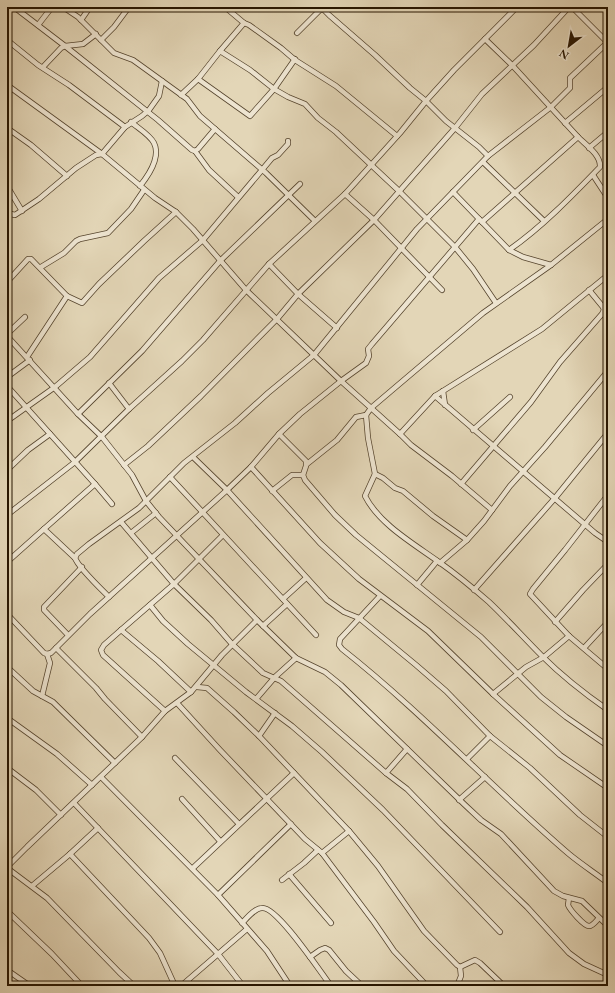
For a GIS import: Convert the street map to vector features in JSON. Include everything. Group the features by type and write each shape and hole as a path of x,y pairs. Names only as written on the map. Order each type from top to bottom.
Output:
{"street":[{"path":"14,7 65,46 195,151 209,170 238,197"},
{"path":"38,25 52,7"},
{"path":"63,7 81,20 114,53 133,60 181,95 189,102 200,116 263,170 315,221"},
{"path":"81,20 90,7"},
{"path":"101,40 114,27 129,7"},
{"path":"225,7 244,23 336,86 397,136"},
{"path":"297,33 322,7 446,121 488,156"},
{"path":"7,515 75,462 188,356 269,264 345,194 371,166 426,101 484,39 517,7"},
{"path":"76,558 77,554 89,544 121,522 146,501 184,462 193,457 236,423 268,393 314,355 401,248 427,219 488,156 551,107 570,88 570,78 608,42 571,7 534,45 482,94 455,128 374,220 298,294 277,319 171,425 124,465"},
{"path":"181,95 198,79 244,23"},
{"path":"43,68 61,48 65,46 83,44 96,34"},
{"path":"484,39 512,65 551,107 598,158 600,164 600,167 593,175 544,221 509,250"},
{"path":"7,40 125,127"},
{"path":"220,51 250,70 274,89 305,104 318,118 336,132 399,191 455,247 473,269 496,303"},
{"path":"198,79 250,116 274,89 295,59"},
{"path":"7,213 15,215 22,211 66,176 96,155 102,154 125,127 147,112 159,96 162,82"},
{"path":"7,85 102,154 144,190 176,212 203,240 246,290 341,381 411,445 492,510"},
{"path":"565,123 608,87"},
{"path":"131,122 150,138 156,152 151,171 140,186"},
{"path":"7,128 31,145 66,176"},
{"path":"195,151 215,129"},
{"path":"589,148 608,132"},
{"path":"47,654 56,648 176,534 227,490 251,467 279,434 300,414 366,363 369,356 368,349 480,220 514,193 578,137"},
{"path":"7,421 55,387 90,357 159,278 203,240 272,158 278,155 288,144 288,141"},
{"path":"483,162 544,221"},
{"path":"593,175 608,197"},
{"path":"78,414 142,351 220,261 300,184"},
{"path":"7,186 22,211"},
{"path":"41,267 64,253 76,241 108,233 131,209 144,190"},
{"path":"453,192 509,250 523,257 551,264"},
{"path":"345,194 374,220 442,290"},
{"path":"7,282 28,259 31,259 41,267 67,296 82,303 99,284 176,212"},
{"path":"608,219 551,264 496,303 371,408 366,415 368,438 375,474 365,496 368,502 405,538 439,562 490,603 544,657 577,686 608,710"},
{"path":"269,264 298,294 337,328"},
{"path":"400,434 435,396 542,329 608,275"},
{"path":"461,484 531,402 553,369 602,314 604,310 588,290"},
{"path":"7,377 28,358 67,296"},
{"path":"26,317 7,335 78,414 102,437 124,465 136,482 146,501 156,513 257,620 296,658 315,666 332,676 481,820 501,834 554,891 585,903 608,926"},
{"path":"417,585 439,562 467,540 484,521 510,486 545,447 608,371"},
{"path":"109,384 129,410"},
{"path":"7,386 96,484 112,504"},
{"path":"443,391 445,405"},
{"path":"435,396 472,430 494,445 608,542"},
{"path":"472,430 510,397"},
{"path":"302,475 307,464 337,440 356,417 366,415"},
{"path":"474,590 555,498 608,433"},
{"path":"7,470 28,450 50,434"},
{"path":"279,434 307,464"},
{"path":"193,457 227,490 327,600 336,608 359,618 432,679 490,736 530,768 580,815 608,837"},
{"path":"251,467 320,543 359,579 428,631 493,694 560,755 608,788"},
{"path":"375,474 383,478 395,488 403,491 433,516 467,540"},
{"path":"272,491 292,475 302,475"},
{"path":"302,475 335,515 356,535 481,637 541,697 566,717 608,746"},
{"path":"170,477 316,635"},
{"path":"7,562 96,484"},
{"path":"608,495 530,592 530,594 569,636 608,669"},
{"path":"130,533 156,513"},
{"path":"121,522 174,584 211,620 232,644 263,673 276,677 281,681 386,773 407,789 514,894 569,953 584,964 608,975"},
{"path":"44,529 76,558 76,561 109,597"},
{"path":"165,711 102,656 101,650 104,645 174,584 223,535"},
{"path":"555,622 608,564"},
{"path":"68,635 44,610 44,607 82,568"},
{"path":"283,599 306,578"},
{"path":"380,596 340,639 339,645 342,649 378,678 570,855 608,883"},
{"path":"263,626 287,604"},
{"path":"150,605 174,632 322,752 383,810 500,932"},
{"path":"7,614 44,653 47,654 50,663 42,696"},
{"path":"134,986 48,898 7,867 27,846 142,737 165,711 197,687 232,644 257,620"},
{"path":"584,648 608,622"},
{"path":"121,630 158,661 191,692"},
{"path":"493,694 526,667 544,657 569,636"},
{"path":"56,648 142,737"},
{"path":"256,699 296,658"},
{"path":"7,667 33,691 53,702 115,763"},
{"path":"197,687 207,688 212,691 259,736 349,831 378,866 424,931 460,967 461,976 457,986"},
{"path":"177,703 291,824 320,852 374,922 394,951 427,986"},
{"path":"259,736 275,713"},
{"path":"7,718 57,754 92,785"},
{"path":"467,759 490,736"},
{"path":"386,773 407,749"},
{"path":"175,758 239,824"},
{"path":"7,768 36,790 61,815"},
{"path":"193,868 294,773"},
{"path":"101,777 193,868 218,895 267,951 290,986"},
{"path":"460,800 485,777"},
{"path":"182,799 220,841"},
{"path":"74,803 218,954 243,986"},
{"path":"218,895 291,824"},
{"path":"32,886 98,828"},
{"path":"282,880 349,831"},
{"path":"70,854 149,938 160,953 175,986"},
{"path":"289,874 331,924"},
{"path":"570,898 568,905 570,909 585,925 591,926 599,918"},
{"path":"242,922 261,908 270,910 286,926 331,986"},
{"path":"7,911 52,954 82,986"},
{"path":"181,986 248,929"},
{"path":"310,958 320,950 325,948 329,950 346,971 362,986"},
{"path":"460,967 475,960 504,986"},
{"path":"7,970 30,986"},
{"path":"188,981 193,986"}]}
